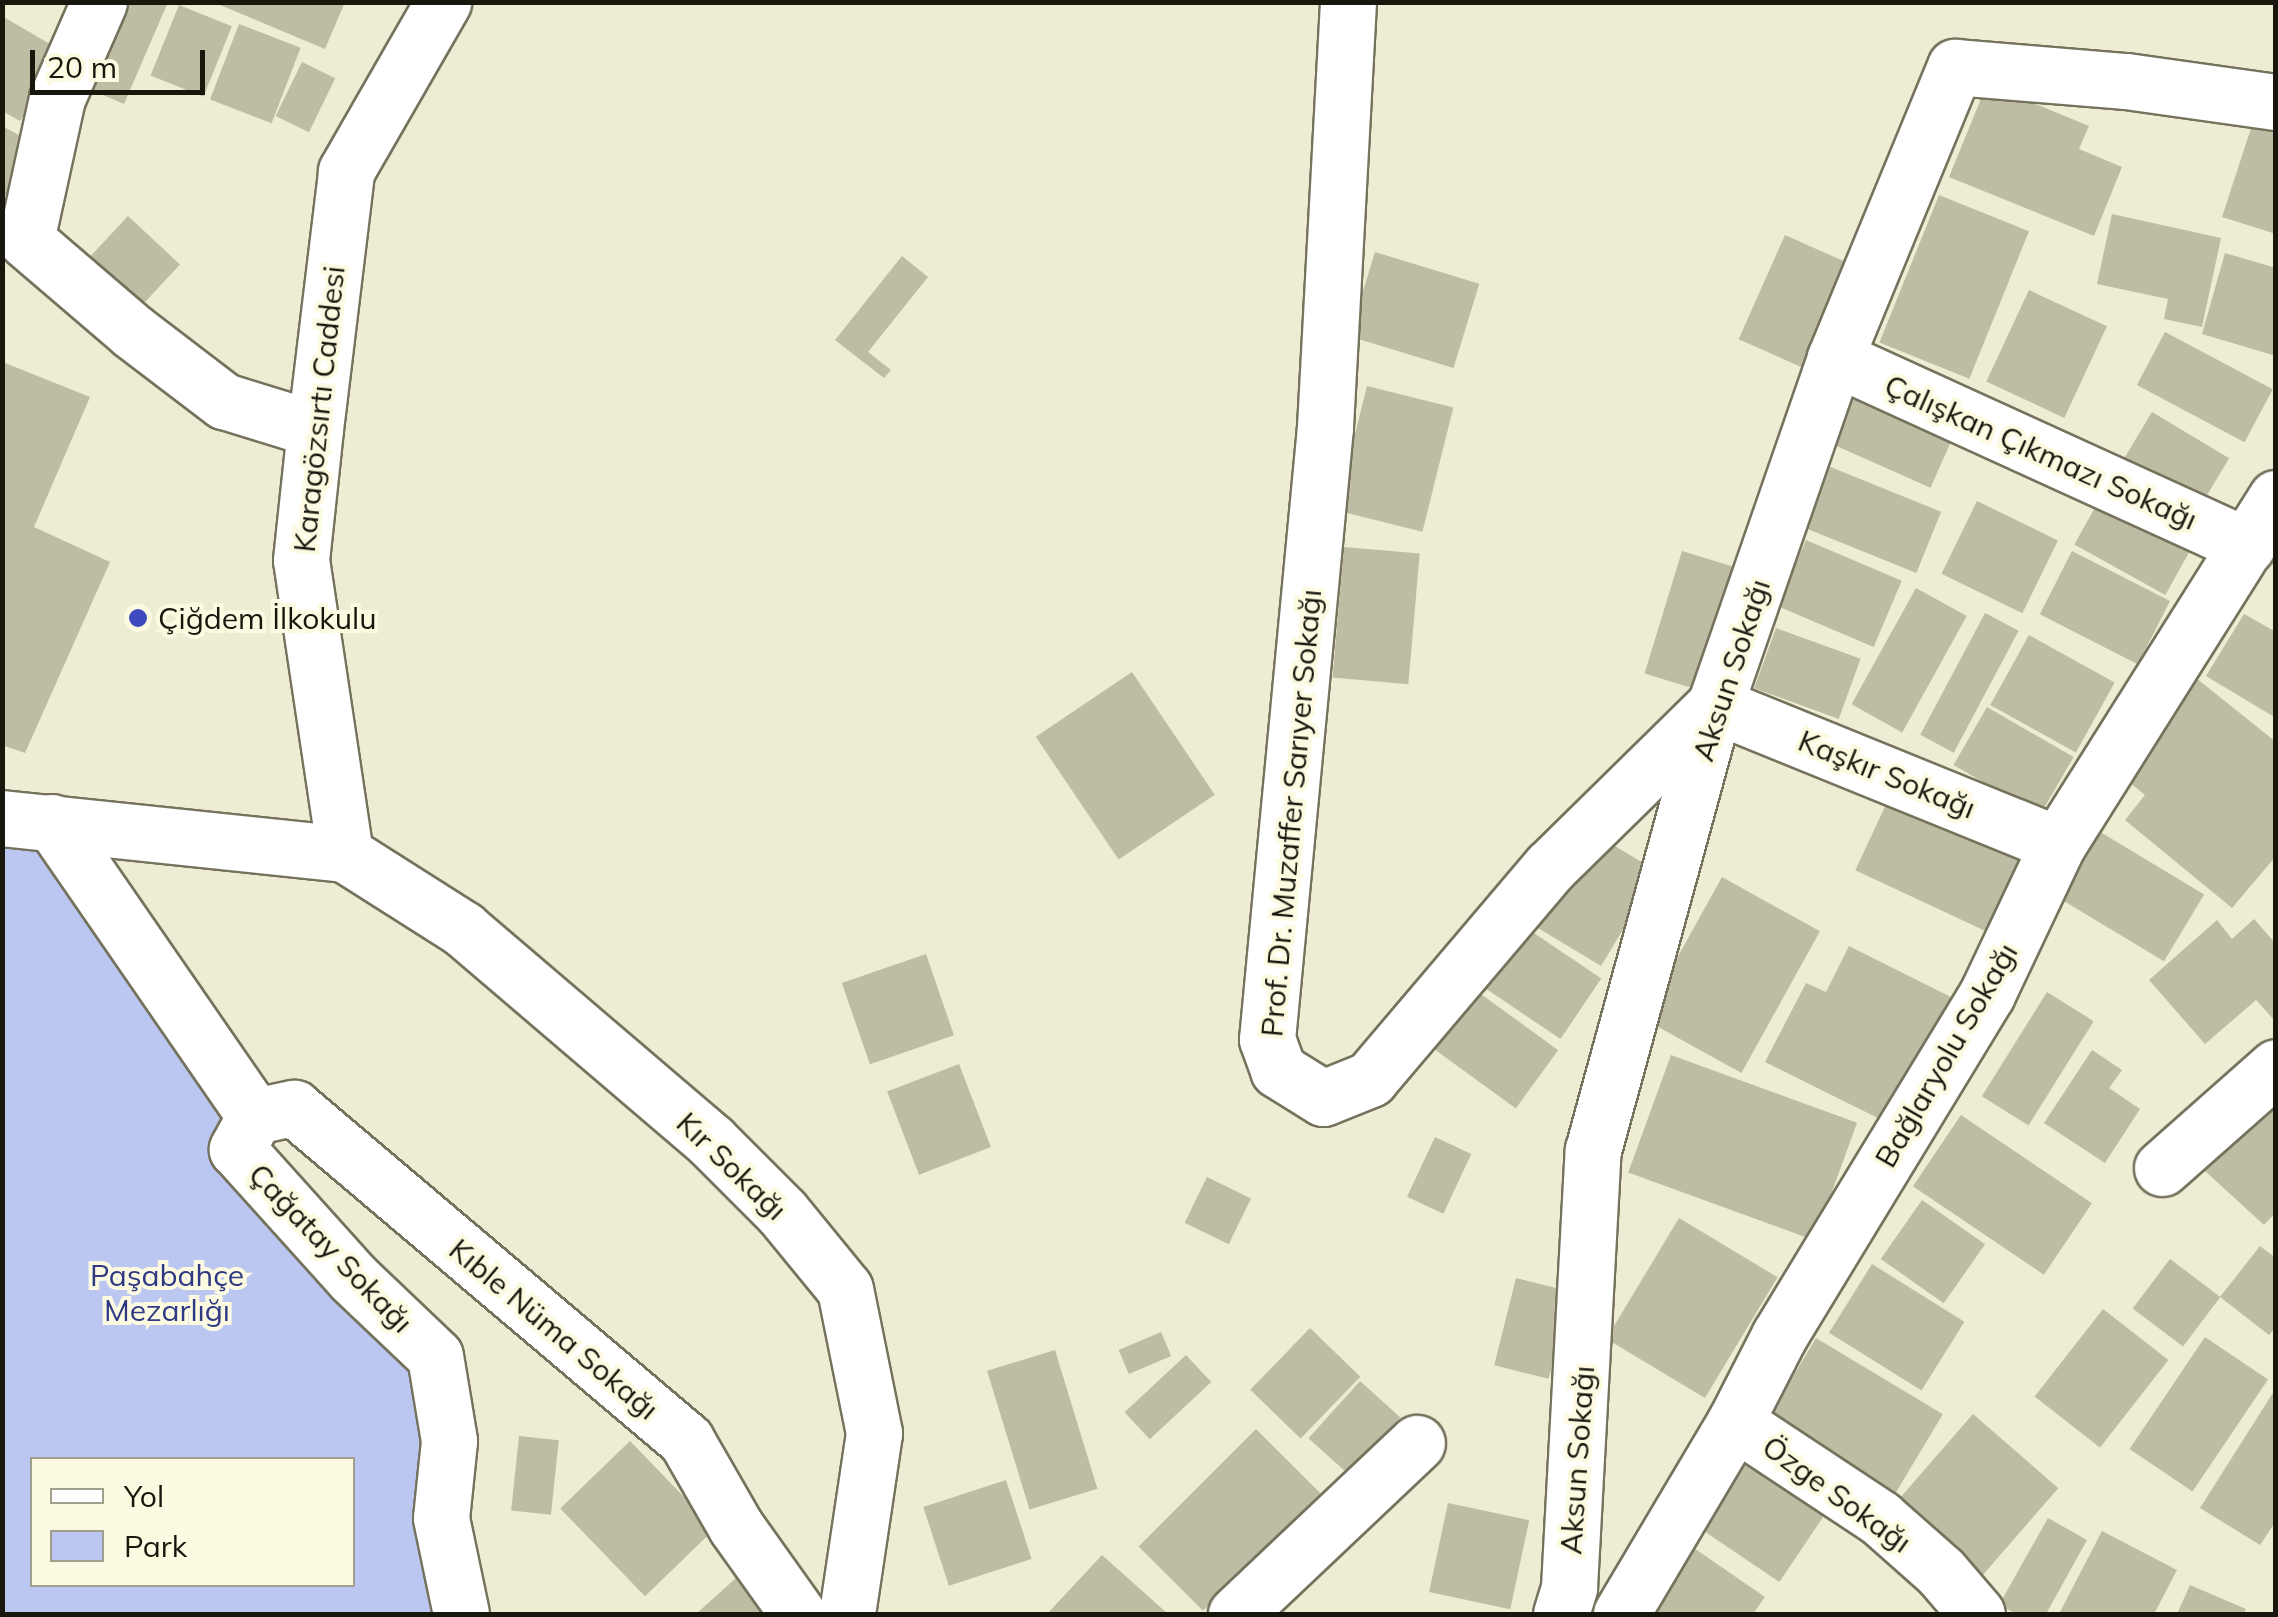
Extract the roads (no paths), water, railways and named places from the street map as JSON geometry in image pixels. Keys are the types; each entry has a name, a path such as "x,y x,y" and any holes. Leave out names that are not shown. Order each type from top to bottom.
{"street":[{"path":"99,2 57,98 26,240 132,331 224,401 315,429"},
{"name":"Karagözsırtı Caddesi","path":"345,854 300,560 315,429 346,171 443,2"},
{"name":"Prof. Dr. Muzaffer Sarıyer Sokağı","path":"1348,2 1324,427 1267,1039 1278,1070 1323,1098 1370,1079 1550,867 1716,705"},
{"name":"Aksun Sokağı","path":"1561,1614 1568,1587 1593,1150 1716,705 1836,358 1955,67 2126,81 2276,102"},
{"name":"Çalışkan Çıkmazı Sokağı","path":"1836,358 2247,546"},
{"name":"Bağlaryolu Sokağı","path":"1621,1614 1735,1422 1779,1336 1987,994 2058,844 2276,498"},
{"name":"Kaşkır Sokağı","path":"1716,705 2058,844"},
{"path":"27,820 345,854"},
{"name":"Çağatay Sokağı","path":"27,820 255,1116 237,1149 353,1278 435,1356 449,1441 440,1518 461,1614"},
{"name":"Kır Sokağı","path":"345,854 463,929 711,1141 782,1212 845,1289 874,1433 847,1614"},
{"path":"2162,1168 2276,1067"},
{"name":"Kıble Nüma Sokağı","path":"255,1116 294,1108 686,1440 736,1528 798,1614"},
{"name":"Özge Sokağı","path":"1735,1422 1880,1518 1941,1572 1977,1614"},
{"path":"1236,1614 1417,1443"}],"place":[{"name":"Çiğdem İlkokulu","path":"138,618"}],"park label":[{"name":"Paşabahçe Mezarlığı","path":"167,1292"}]}
